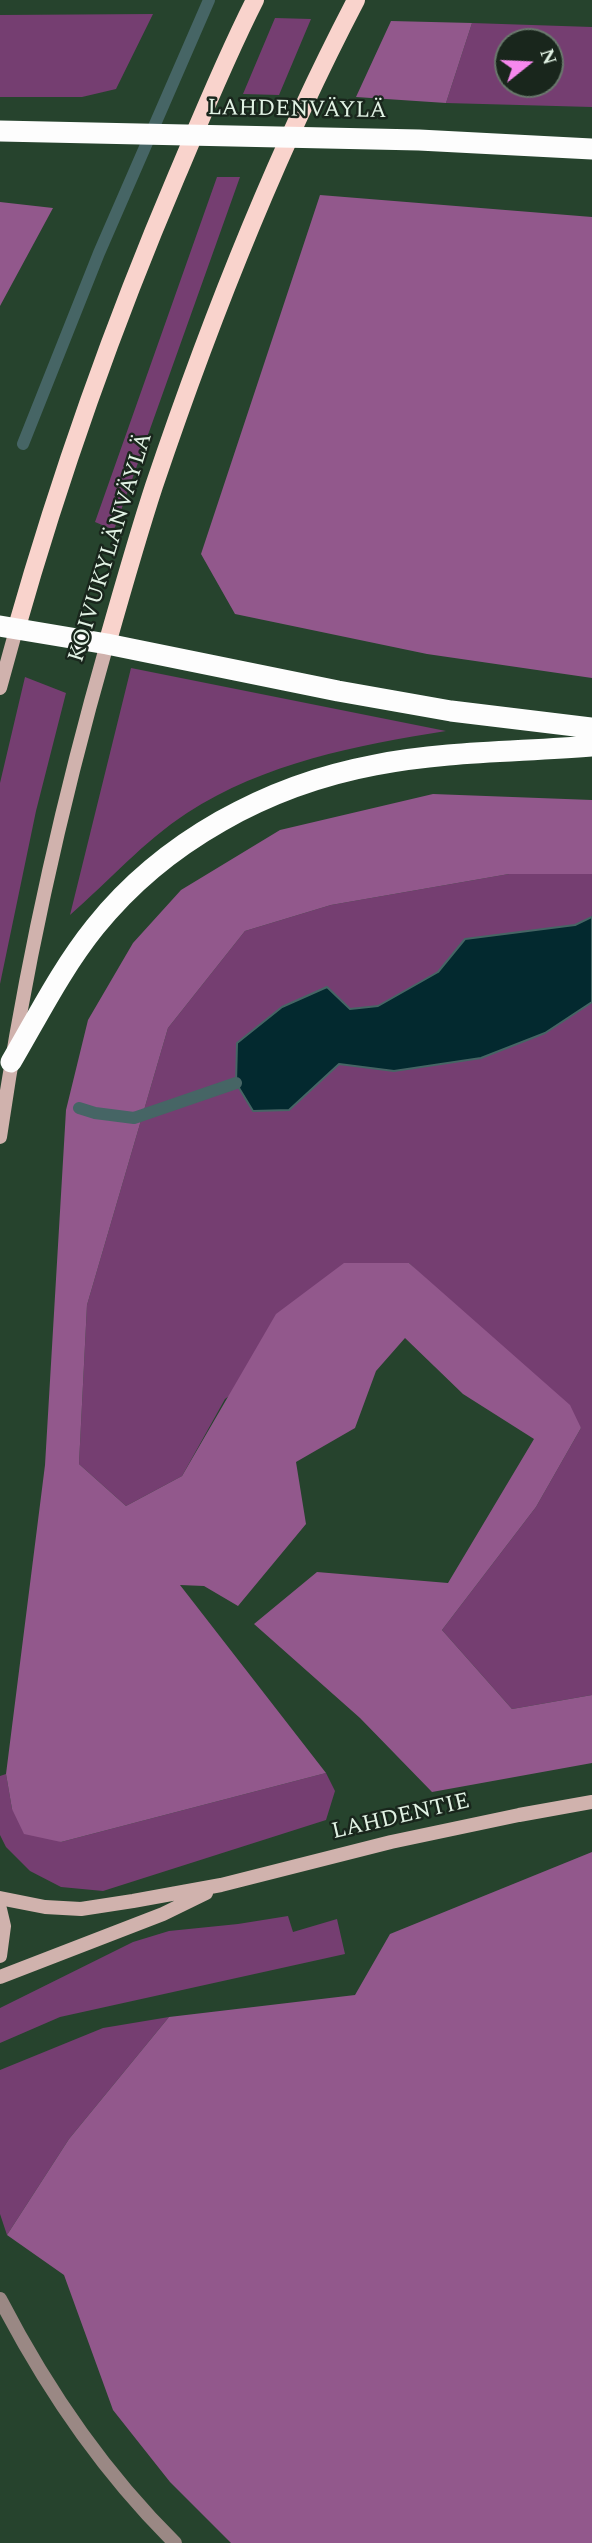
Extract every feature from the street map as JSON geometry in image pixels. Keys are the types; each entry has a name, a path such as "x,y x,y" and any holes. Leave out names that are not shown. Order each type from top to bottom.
{"highway":[{"name":"LAHDENVÄYLÄ","path":"0,131 419,140 592,149"},
{"path":"8,628 107,644 451,711 592,728"},
{"path":"11,1062 72,958 97,925 156,866 246,807 312,781 375,765 450,756 592,746"}],"main road":[{"path":"0,688 8,628 41,543 132,280 226,57 255,0"},
{"name":"KOIVUKYLÄNVÄYLÄ","path":"0,1137 11,1062 54,853 107,644 154,488 201,355 258,212 312,89 356,0"},
{"name":"LAHDENTIE","path":"0,1898 45,1907 80,1909 221,1885 391,1842 592,1802"},
{"name":"LAHDENTIE","path":"0,1977 163,1914 221,1885"},
{"path":"0,1909 4,1926 0,1956"}],"street":[{"path":"0,2299 19,2335 86,2440 143,2512 175,2543"}],"shaded area":[{"path":"153,14 116,89 82,97 0,97 0,15"},
{"path":"275,18 311,19 279,95 243,94"},
{"path":"391,21 472,23 446,103 356,97"},
{"path":"472,23 592,27 592,107 446,103"},
{"path":"217,177 240,177 114,530 95,522"},
{"path":"320,195 592,217 592,678 427,654 235,614 201,554"},
{"path":"0,202 53,208 0,306"},
{"path":"131,668 446,731 312,758 247,781 171,824 70,915"},
{"path":"25,677 66,693 36,811 0,984 0,783"},
{"path":"433,794 592,800 592,874 509,874 331,905 245,931 168,1028 87,1305 79,1464 126,1506 182,1476 276,1314 344,1263 409,1263 570,1405 581,1428 536,1507 442,1630 512,1709 592,1695 592,1763 432,1792 360,1718 254,1624 317,1572 448,1583 534,1439 463,1394 405,1338 376,1371 355,1428 296,1462 306,1524 238,1606 204,1586 180,1585 326,1773 61,1842 24,1834 12,1809 6,1774 45,1465 66,1110 88,1020 133,943 181,890 280,830"},
{"path":"509,874 592,874 592,1695 512,1709 442,1630 536,1507 581,1428 409,1263 225,1399 182,1476 126,1506 79,1464 87,1305 168,1028 245,931 331,905"},
{"path":"326,1773 335,1791 326,1820 103,1891 61,1887 30,1871 6,1847 0,1835 0,1776 6,1774 12,1809 61,1842"},
{"path":"592,1852 592,2543 231,2543 170,2482 113,2410 64,2275 7,2235 69,2139 169,2017 355,1995 390,1934"},
{"path":"288,1916 293,1932 337,1919 345,1954 60,2017 0,2043 0,2008 133,1942 169,1931"},
{"path":"169,2017 69,2139 7,2235 0,2214 0,2070 103,2028"}],"water":[{"path":"592,917 592,1002 545,1033 481,1058 394,1071 339,1064 289,1110 253,1111 236,1083 237,1043 282,1007 327,987 350,1009 378,1006 438,972 465,939 575,925"}],"waterway":[{"path":"23,444 99,253 209,0"},
{"path":"79,1108 134,1118 236,1083"}]}
